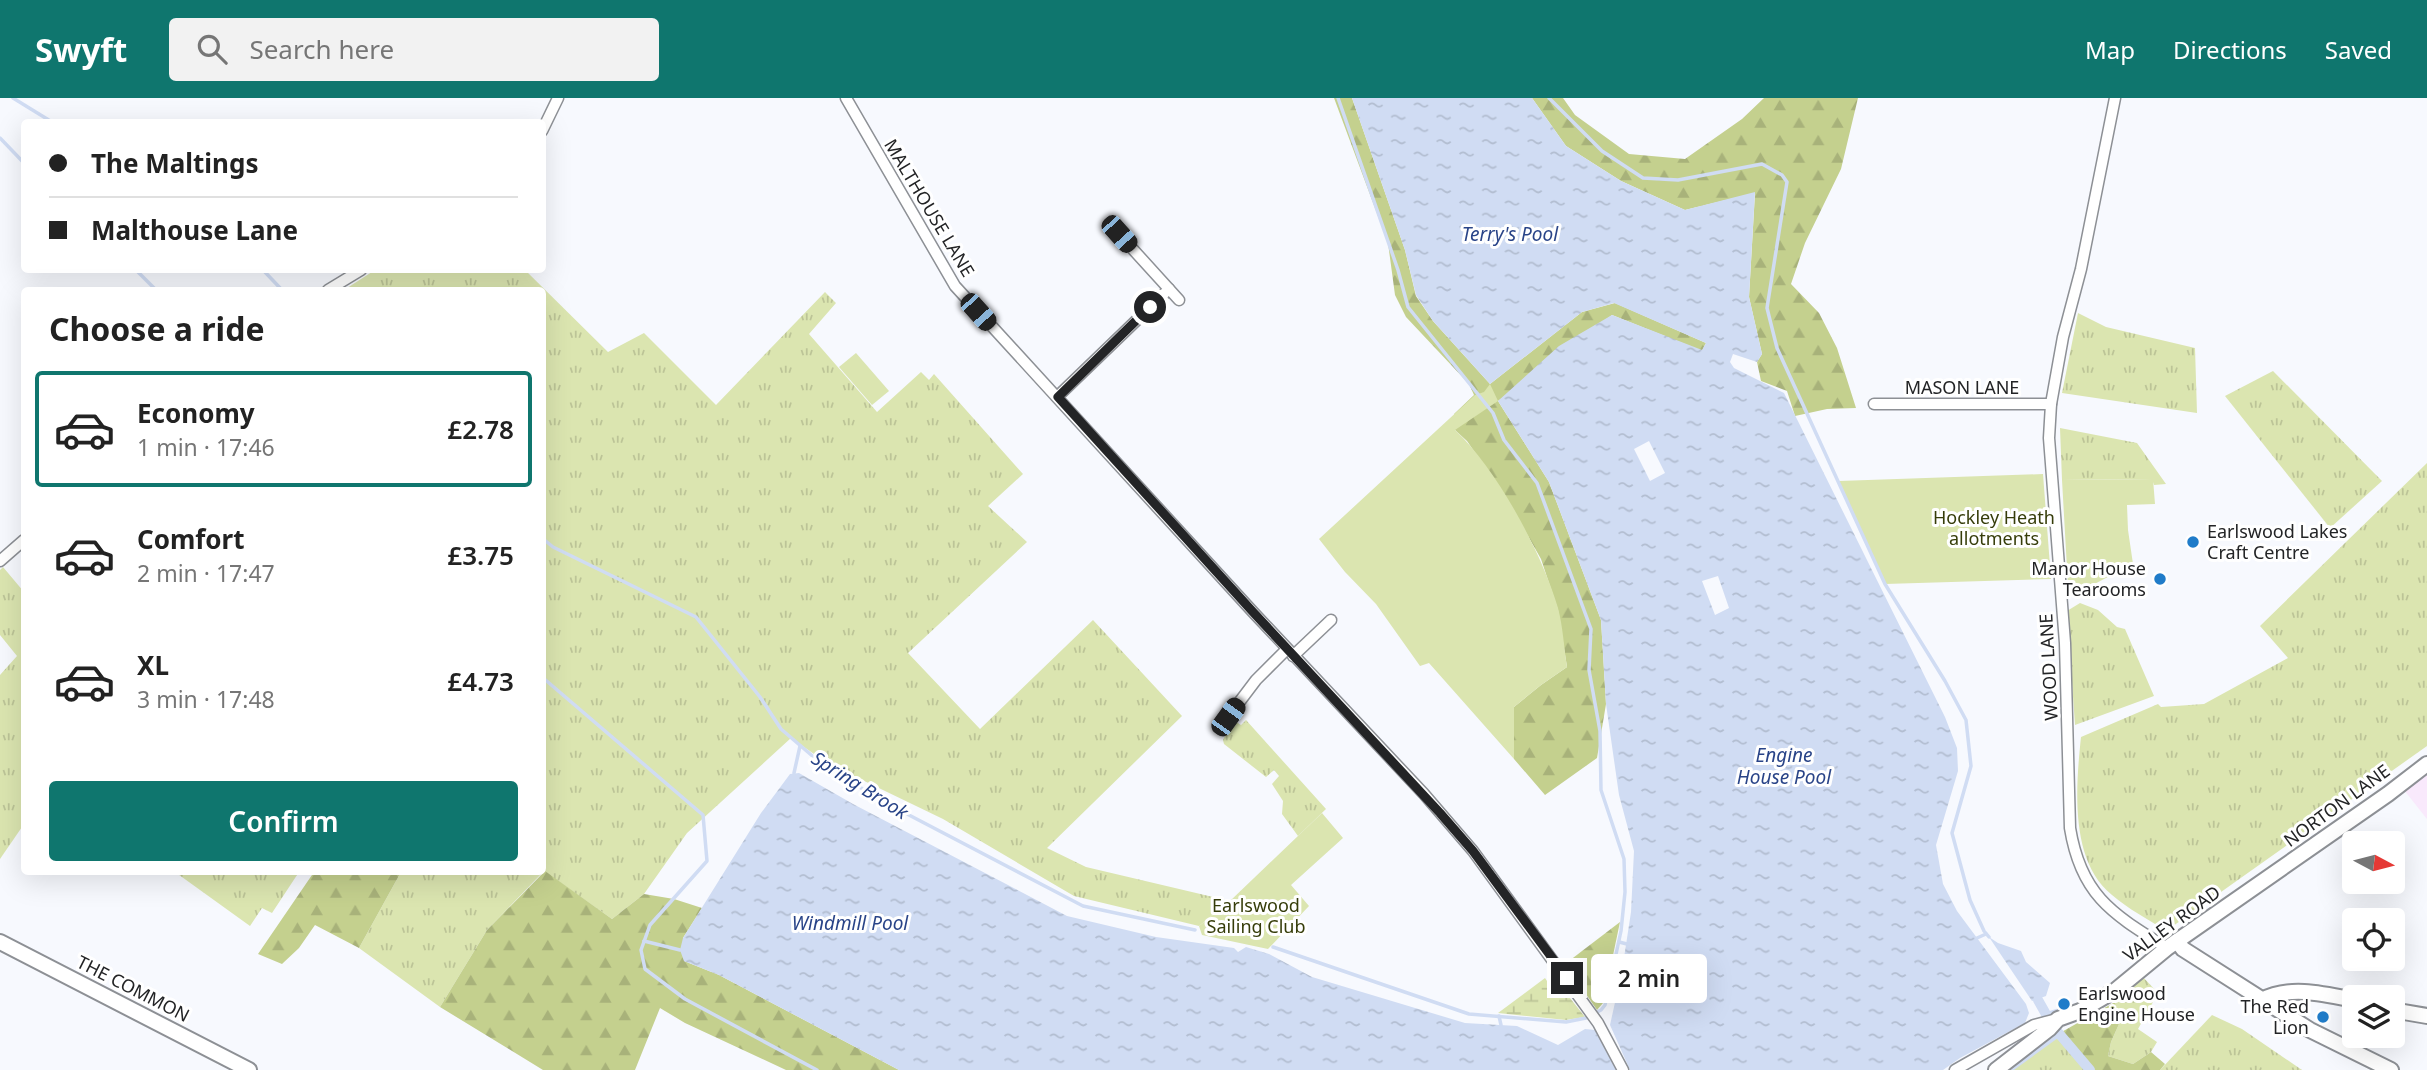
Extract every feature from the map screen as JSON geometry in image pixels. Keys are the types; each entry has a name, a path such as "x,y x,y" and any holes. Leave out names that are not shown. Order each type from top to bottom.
{"street":[{"path":"546,123 558,98"},
{"name":"MALTHOUSE LANE","path":"846,98 955,286 1473,851 1590,1010 1623,1070"},
{"name":"WOOD LANE","path":"2115,98 2051,404 2049,438 2065,643 2068,790 2073,846 2082,872 2096,897 2125,920 2172,945"},
{"path":"1119,234 1180,300"},
{"path":"333,287 356,273"},
{"path":"1058,397 1169,289"},
{"name":"MASON LANE","path":"1874,404 2051,404"},
{"path":"0,561 21,543"},
{"path":"1228,717 1255,680 1331,620"},
{"name":"NORTON LANE","path":"2268,879 2427,764"},
{"name":"VALLEY ROAD","path":"1996,1070 2058,1019 2080,1011 2116,990 2172,945 2268,879"},
{"name":"THE COMMON","path":"0,942 248,1070"},
{"path":"2172,945 2183,949 2310,1030 2390,1070"},
{"path":"2262,1000 2275,993 2287,992 2342,997"},
{"path":"2405,1012 2427,1016"},
{"path":"1955,1070 2034,1025 2058,1019"}],"shaded area":[{"path":"2427,773 2427,819 2404,790"}],"green space":[{"path":"1334,98 1352,98 1405,250 1416,296 1433,321 1490,384 1582,312 1615,303 1706,343 1702,351 1612,315 1498,401 1549,482 1601,620 1606,704 1597,758 1545,795 1514,759 1514,707 1567,667 1558,610 1541,559 1507,499 1467,441 1455,430 1454,414 1474,395 1469,384 1406,317 1395,295 1388,243"},
{"path":"1532,98 1563,98 1575,115 1629,154 1685,159 1742,119 1764,98 1858,98 1841,169 1805,243 1791,284 1819,313 1837,348 1856,408 1827,409 1795,416 1787,391 1761,381 1757,362 1762,354 1749,297 1755,193 1685,210 1621,181 1566,146"},
{"path":"370,273 528,273 542,287 349,287"},
{"path":"546,291 608,352 644,333 716,405 825,292 836,303 809,334 877,412 921,372 929,380 934,374 1023,474 988,506 1027,542 908,653 980,729 1093,620 1182,716 1047,848 1086,867 1230,901 1199,926 1074,896 943,819 827,763 791,738 687,833 644,894 612,919 546,872"},
{"path":"2078,313 2106,327 2195,348 2197,413 2062,393"},
{"path":"856,353 889,391 872,405 839,367"},
{"path":"2273,371 2382,481 2330,528 2225,396"},
{"path":"1490,384 1498,401 1455,430 1502,489 1541,562 1558,608 1567,667 1514,707 1514,759 1429,663 1420,666 1376,604 1345,572 1319,539"},
{"path":"2060,428 2137,443 2166,484 2154,485 2152,479 2062,480"},
{"path":"2427,463 2427,746 2166,931 2112,895 2098,880 2088,863 2078,821 2081,737 2158,704 2161,707 2204,704 2288,658 2260,626"},
{"name":"Hockley Heath allotments","path":"2043,474 2051,579 1885,584 1839,481"},
{"path":"2153,479 2155,504 2127,505 2133,564 2079,592 2068,586 2062,480"},
{"path":"3,567 21,588 21,828 0,859 0,675 17,656 0,635 0,570"},
{"path":"2080,603 2098,610 2117,627 2125,629 2154,696 2075,725 2067,611"},
{"path":"1233,720 1241,725 1246,720 1326,809 1298,836 1282,814 1283,801 1272,784 1279,776 1274,770 1266,777 1224,744 1223,740"},
{"name":"Earlswood Sailing Club","path":"1322,813 1343,838 1291,885 1309,906 1268,949 1202,935 1199,926 1230,901"},
{"path":"546,872 612,919 644,894 674,899 702,908 683,938 684,961 719,975 899,1070 786,1070 685,1023 660,1008 635,1070 543,1070 440,1007 487,930 541,875 546,875"},
{"path":"179,875 297,875 272,913 262,908 250,926"},
{"path":"312,875 399,875 359,948 315,925 299,948 282,964 258,954"},
{"path":"399,875 540,875 487,930 440,1007 359,948"},
{"path":"1620,922 1603,1003 1597,1010 1565,964"},
{"path":"2142,976 2158,993 2138,1029 2157,1042 2151,1052 2133,1064 2108,1056 2119,1024 2115,1002"},
{"path":"1545,978 1549,984 1555,979 1585,1017 1566,1020 1498,1013"},
{"path":"2115,1002 2119,1024 2108,1056 2133,1064 2151,1052 2165,1064 2160,1070 2090,1070 2058,1034"},
{"path":"2212,1015 2242,1029 2302,1070 2160,1070"},
{"path":"2058,1034 2090,1070 2010,1070"}],"water":[{"name":"Engine House Pool","path":"1352,98 1532,98 1566,146 1621,181 1685,210 1755,192 1749,297 1762,354 1757,362 1733,354 1730,362 1734,368 1784,393 1945,717 1957,748 1958,771 1936,845 1943,884 1957,911 2026,1004 2029,1013 2025,1023 1943,1070 1630,1070 1610,1025 1631,912 1634,851 1619,795 1606,704 1601,620 1549,482 1498,401 1559,346 1612,315 1702,350 1706,343 1614,303 1582,312 1490,384 1433,321 1416,295 1405,250","holes":["1649,441 1665,473 1650,481 1634,449","1718,576 1729,608 1715,615 1702,581"]},
{"name":"Windmill Pool","path":"799,773 1067,916 1156,937 1234,948 1238,952 1246,947 1269,954 1312,977 1465,1023 1517,1026 1558,1045 1585,1029 1595,1030 1616,1070 899,1070 719,975 684,961 680,950 683,938 761,813 790,774"},
{"path":"1989,937 2021,951 2026,962 2050,983 2046,996 2032,1001"}],"waterway":[{"name":"Spring Brook","path":"13,98 47,119"},
{"path":"1273,947 1469,1014 1566,1022 1586,1018 1605,1005 1621,931 1625,892 1624,859 1601,790 1600,731 1589,670 1591,629 1537,483 1504,440 1493,413 1408,307 1398,270 1338,98"},
{"path":"1549,98 1602,151 1643,178 1678,180 1762,164 1782,175 1787,182 1767,308 1777,348 1885,584 1966,720 1971,766 1952,833 1970,900 1989,937"},
{"path":"0,138 21,160"},
{"path":"139,273 153,287"},
{"name":"Spring Brook","path":"266,273 279,287"},
{"name":"Spring Brook","path":"546,541 696,617 760,697 781,729 823,765 886,803 1083,906 1195,930"},
{"path":"546,680 703,815 707,861 650,925 641,950 645,969 685,999 817,1070"},
{"path":"794,773 800,746"},
{"path":"1977,938 1986,934"},
{"path":"644,941 680,950"},
{"path":"1619,942 1627,944"},
{"path":"2038,1000 2047,1016"},
{"path":"2046,1014 2059,1010"},
{"path":"1499,1016 1501,1025"},
{"path":"2056,1030 2090,1070"},
{"path":"2011,1070 2059,1035"}],"place":[{"name":"Earlswood Lakes Craft Centre","path":"2193,542"},
{"name":"Manor House Tearooms","path":"2160,579"},
{"name":"Earlswood Engine House","path":"2064,1004"},
{"name":"The Red Lion","path":"2323,1017"}],"route":[{"path":"1150,307 1058,397 1440,813 1473,851 1567,978"}],"water label":[{"name":"Terry's Pool","path":"1510,234"}]}
